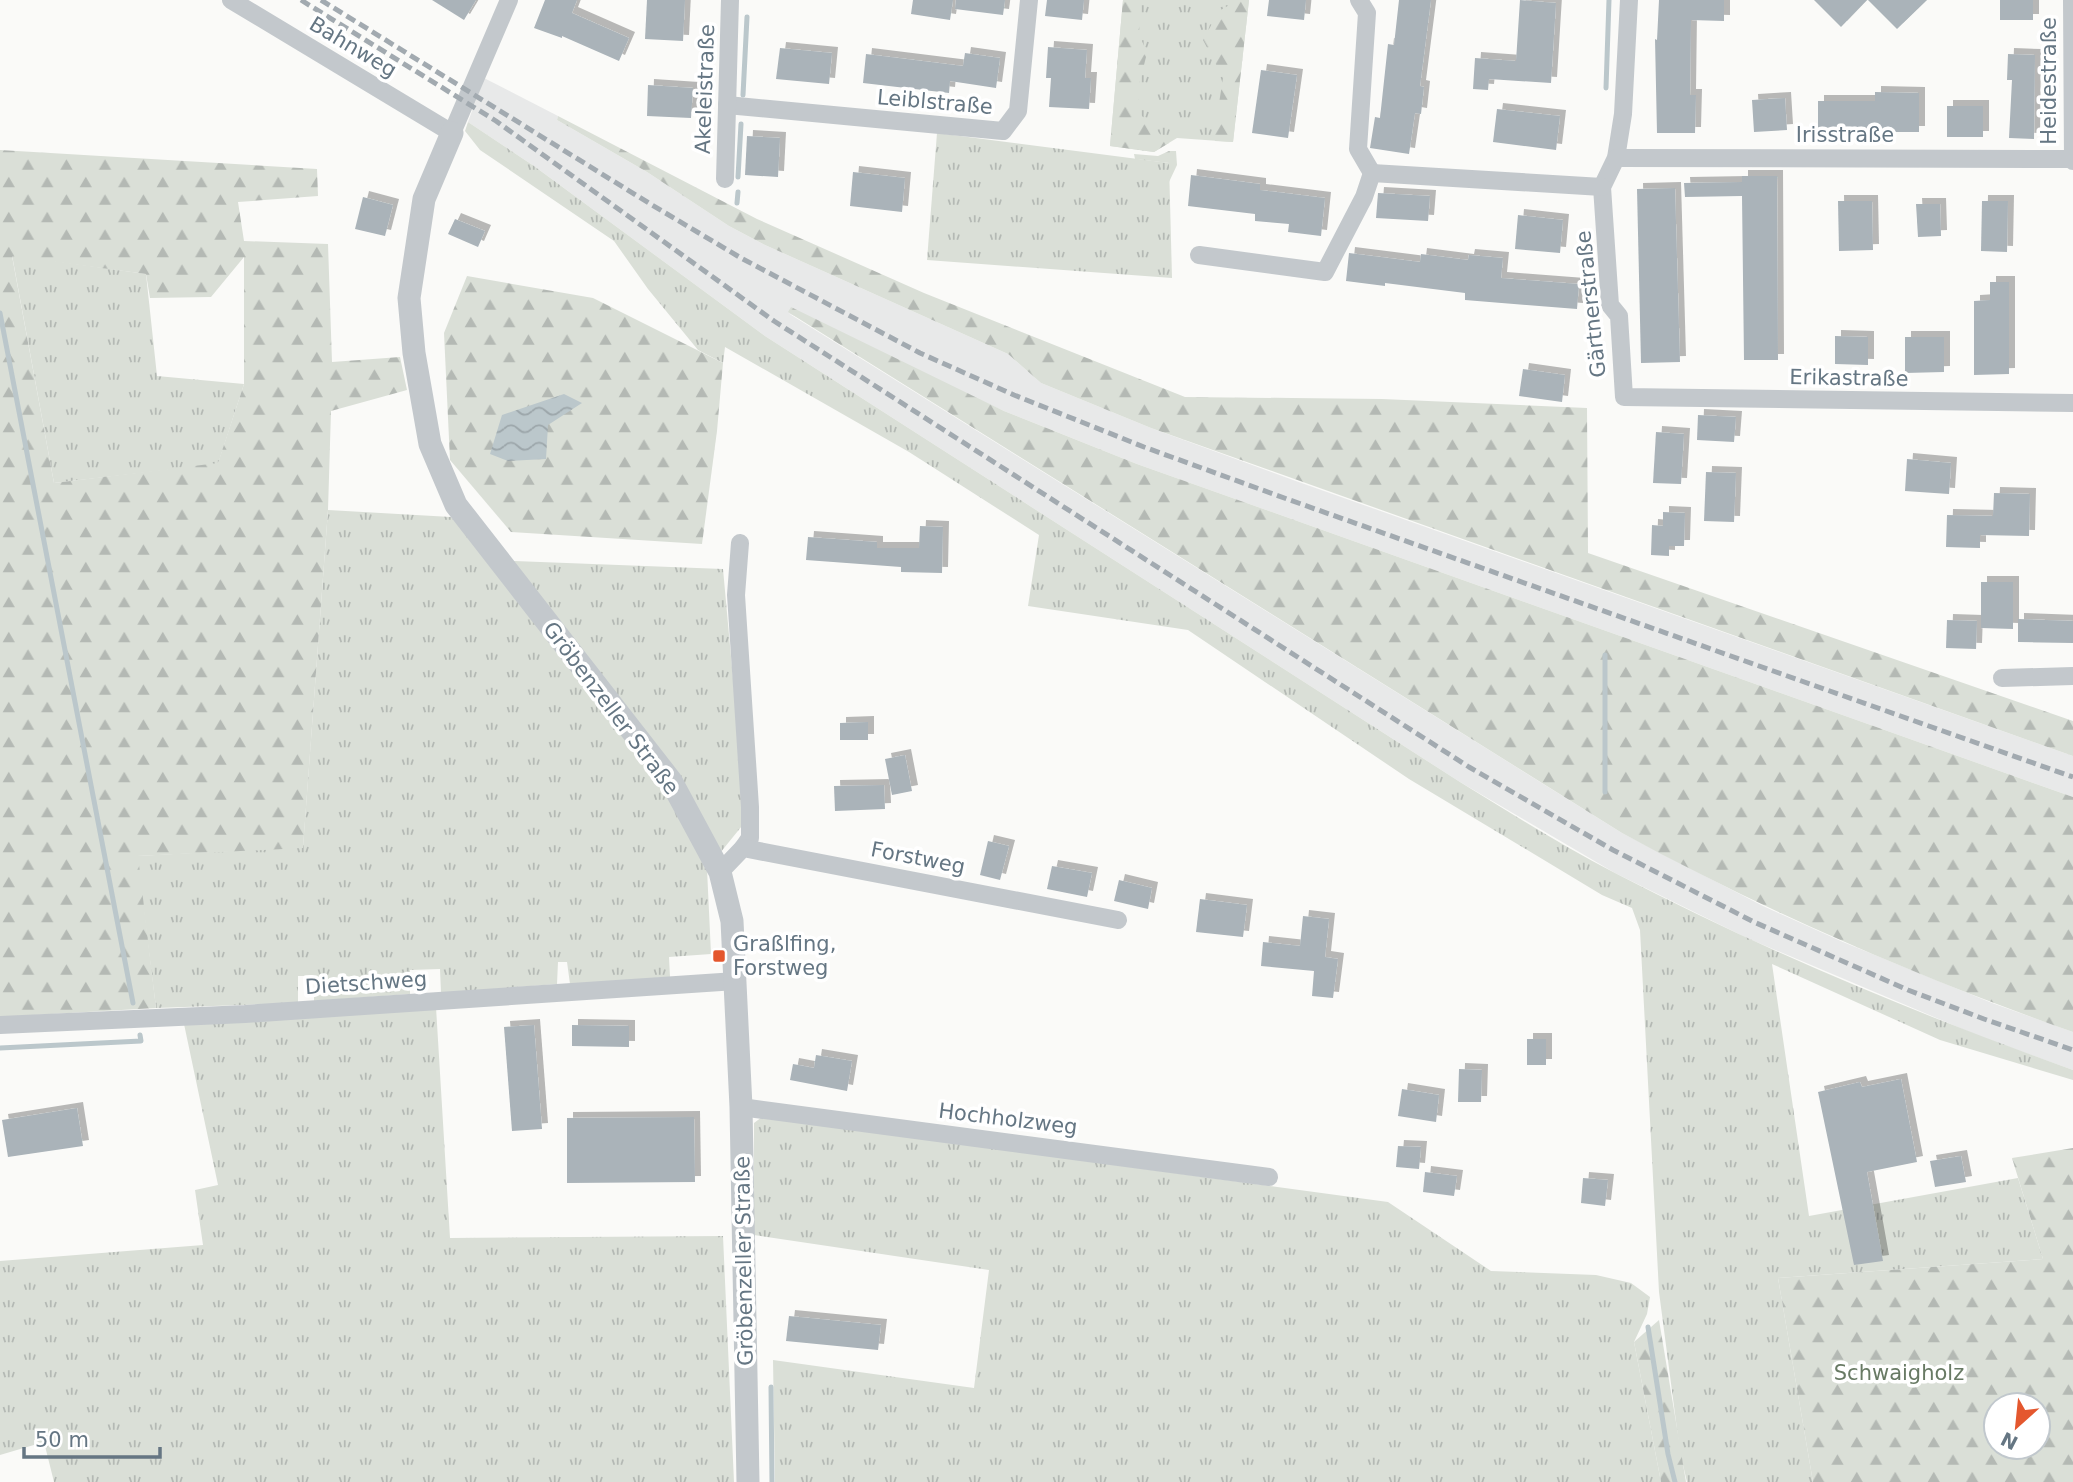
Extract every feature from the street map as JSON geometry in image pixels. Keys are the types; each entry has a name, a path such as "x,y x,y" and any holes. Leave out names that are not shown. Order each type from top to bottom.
{"street":[{"name":"Bahnweg","path":"231,0 452,133"},
{"path":"452,133 509,0"},
{"name":"Akeleistraße","path":"725,180 730,0"},
{"name":"Leiblstraße","path":"727,105 1003,131 1018,111 1028,0"},
{"path":"1199,255 1325,272 1364,197 1372,173 1358,149 1367,13 1359,0"},
{"name":"Gärtnerstraße","path":"1624,397 1619,316 1610,304 1602,187 1616,158 1623,114 1629,0"},
{"name":"Heidestraße","path":"2072,0 2073,160"},
{"name":"Gröbenzeller Straße","path":"452,133 424,199 409,298 414,354 429,443 456,505 671,781 720,872 732,921 741,1107 748,1482"},
{"name":"Irisstraße","path":"1616,158 2073,160"},
{"path":"1372,173 1602,187"},
{"name":"Erikastraße","path":"1624,397 2073,403"},
{"path":"720,872 750,838 736,596 740,543"},
{"path":"2002,678 2073,676"},
{"name":"Forstweg","path":"743,848 1118,920"},
{"name":"Dietschweg","path":"0,1025 245,1014 736,981"},
{"name":"Hochholzweg","path":"741,1107 1269,1177"}],"shaded area":[{"path":"484,78 558,116 557,120 647,172 729,226 765,245 1008,354 1041,383 1151,428 1293,480 2073,756 2073,797 1137,464 1004,411 788,313 1622,833 1763,906 1843,942 1992,1003 2073,1032 2073,1070 1979,1036 1747,938 1615,873 1460,782 765,336 534,166 468,122"}],"green space":[{"path":"1123,0 1249,0 1233,142 1177,138 1154,152 1110,146"},
{"path":"1123,0 1141,0 1139,34 1147,53 1137,93 1141,115 1169,143 1154,152 1110,146"},
{"path":"1238,0 1249,0 1233,142 1215,141 1223,78 1203,40 1219,11"},
{"path":"558,116 757,219 924,293 1185,397 1382,399 1587,408 1588,553 2073,721 2073,756 1151,428 1041,383 1008,354 765,245 729,226 647,172 557,120"},
{"path":"468,122 534,166 765,336 1556,841 1671,901 1784,954 1956,1026 2073,1070 2073,1080 1940,1040 1772,964 1809,1216 2018,1178 2043,1259 1778,1278 1813,1482 1687,1482 1680,1452 1659,1292 1640,930 1632,908 1602,895 1409,779 1188,630 1028,606 1039,535 909,452 725,347 723,363 698,350 648,289 614,241 480,150 465,131"},
{"path":"937,133 1169,163 1172,278 927,260"},
{"path":"0,150 317,169 318,196 238,202 244,241 328,244 332,362 400,357 407,390 331,411 328,510 303,848 138,856 156,1008 0,1017","holes":["12,256 146,274 150,298 211,297 244,257 244,384 218,463 54,483"]},
{"path":"1176,151 1177,165 1169,182 1169,163 1135,159 1134,154 1158,156"},
{"path":"12,255 146,274 157,376 244,384 218,464 54,483"},
{"path":"467,276 593,298 723,363 702,544 511,532 450,460 444,333"},
{"path":"791,307 1004,411 1137,464 2073,797 2073,1032 1844,942 1732,890 1622,833 788,312"},
{"path":"328,510 451,517 488,560 723,569 746,821 707,869 711,954 669,957 670,977 570,984 567,962 558,962 557,984 441,993 440,969 410,970 410,994 314,1001 314,976 298,976 298,1003 156,1008 137,856 303,847"},
{"path":"436,1007 450,1238 723,1236 734,1482 54,1482 44,1442 0,1455 0,1261 203,1245 195,1190 218,1185 184,1024"},
{"path":"762,1117 1388,1202 1491,1271 1596,1275 1631,1283 1650,1297 1647,1314 1634,1342 1661,1482 775,1482 773,1360 974,1388 989,1270 754,1235 754,1123"},
{"name":"Schwaigholz","path":"2073,1148 2073,1482 1813,1482 1778,1278 2043,1259 2012,1158"},
{"path":"1659,1320 1686,1482 1661,1482 1634,1342"}],"water":[{"path":"564,394 582,403 548,425 546,459 508,461 490,454 502,415"}],"building":[{"path":"432,0 476,0 464,20"},
{"path":"545,0 577,0 572,13 629,38 619,61 562,36 534,28"},
{"path":"647,0 685,0 683,41 645,39"},
{"path":"913,0 953,0 950,20 911,14"},
{"path":"956,0 1005,0 1003,15 955,9"},
{"path":"1047,0 1084,0 1082,20 1045,16"},
{"path":"1269,0 1306,0 1304,20 1267,16"},
{"path":"1399,0 1431,0 1420,86 1424,87 1421,114 1415,113 1409,154 1370,148 1375,117 1380,118 1388,44 1394,45"},
{"path":"1520,0 1556,3 1551,83 1489,79 1488,90 1473,89 1475,58 1516,61"},
{"path":"1659,0 1724,0 1724,21 1691,20 1690,95 1696,95 1695,133 1657,133 1655,39 1657,40"},
{"path":"1814,0 1867,0 1841,27"},
{"path":"1868,0 1927,0 1897,29"},
{"path":"2000,0 2033,0 2033,20 2000,20"},
{"path":"1048,47 1087,50 1085,78 1091,78 1089,109 1049,107 1051,78 1046,78"},
{"path":"780,48 832,53 829,84 776,79"},
{"path":"965,53 1000,58 996,88 950,81 949,93 863,83 866,54 963,66"},
{"path":"2008,54 2035,55 2034,139 2009,138 2012,80 2007,80"},
{"path":"1261,70 1297,75 1288,138 1252,133"},
{"path":"648,85 693,88 691,118 647,116"},
{"path":"1875,92 1919,93 1919,132 1818,132 1818,101 1875,101"},
{"path":"1785,98 1787,130 1754,132 1752,100"},
{"path":"1947,106 1983,106 1983,137 1947,137"},
{"path":"1497,109 1560,116 1556,150 1493,142"},
{"path":"747,136 780,138 778,177 745,175"},
{"path":"853,172 905,178 902,212 850,206"},
{"path":"1191,175 1260,184 1260,190 1325,198 1321,236 1288,232 1289,224 1255,221 1255,214 1188,206"},
{"path":"1742,176 1777,176 1778,360 1744,360 1742,196 1685,197 1684,183 1742,182"},
{"path":"1675,188 1680,362 1641,363 1637,189"},
{"path":"1378,193 1430,196 1428,221 1376,218"},
{"path":"363,197 393,205 385,236 355,229"},
{"path":"1838,201 1872,201 1873,250 1839,251"},
{"path":"1982,201 2008,201 2007,252 1981,251"},
{"path":"1916,204 1940,204 1941,236 1918,237"},
{"path":"1518,215 1563,220 1560,253 1515,249"},
{"path":"455,219 485,231 478,247 448,234"},
{"path":"1349,253 1420,262 1421,254 1468,260 1469,255 1503,258 1501,278 1579,284 1577,309 1465,300 1465,293 1346,281"},
{"path":"1990,282 2009,282 2009,374 1974,375 1974,301 1990,300"},
{"path":"1835,336 1868,337 1868,365 1835,364"},
{"path":"1905,337 1944,337 1944,372 1905,373"},
{"path":"1523,369 1565,375 1562,402 1519,396"},
{"path":"1698,415 1736,417 1734,442 1697,440"},
{"path":"1656,432 1684,434 1681,484 1653,483"},
{"path":"1907,459 1951,463 1949,494 1905,491"},
{"path":"1706,472 1736,473 1734,522 1704,521"},
{"path":"1994,493 2030,494 2029,536 1980,535 1980,548 1946,547 1947,515 1993,516"},
{"path":"1663,512 1685,513 1684,546 1669,546 1669,556 1651,555 1652,525 1663,526"},
{"path":"920,526 943,527 942,573 901,572 901,567 806,560 808,537 877,542 877,548 919,548"},
{"path":"1981,582 2013,582 2013,629 1981,628"},
{"path":"2018,619 2073,621 2073,643 2018,642"},
{"path":"1947,620 1977,621 1976,649 1946,648"},
{"path":"868,722 868,740 840,740 840,723"},
{"path":"905,755 912,791 892,795 885,759"},
{"path":"884,785 885,809 835,811 834,786"},
{"path":"988,841 1009,846 1000,880 980,875"},
{"path":"1052,866 1092,873 1087,897 1047,889"},
{"path":"1119,880 1152,888 1148,909 1114,901"},
{"path":"1200,899 1247,905 1243,937 1196,932"},
{"path":"1303,916 1329,919 1325,957 1338,959 1333,998 1312,996 1314,971 1261,966 1263,942 1300,946"},
{"path":"534,1025 542,1129 512,1131 504,1027"},
{"path":"572,1025 629,1026 629,1047 572,1046"},
{"path":"1527,1039 1546,1039 1546,1065 1527,1065"},
{"path":"816,1055 852,1061 847,1091 790,1080 793,1064 814,1068"},
{"path":"1459,1069 1482,1070 1481,1102 1458,1102"},
{"path":"1901,1079 1917,1162 1867,1172 1883,1261 1854,1265 1818,1092 1860,1082 1862,1087"},
{"path":"1402,1089 1439,1095 1436,1122 1398,1116"},
{"path":"77,1108 83,1146 8,1157 2,1120"},
{"path":"694,1117 695,1182 567,1183 567,1118"},
{"path":"1398,1146 1421,1147 1419,1169 1396,1167"},
{"path":"1961,1156 1966,1182 1935,1187 1930,1161"},
{"path":"1425,1172 1457,1176 1454,1196 1423,1192"},
{"path":"1583,1178 1608,1180 1605,1206 1581,1203"},
{"path":"789,1316 881,1325 878,1350 786,1341"}],"waterway":[{"path":"1606,88 1609,0"},
{"path":"743,95 747,17"},
{"path":"738,177 741,124"},
{"path":"737,203 738,192"},
{"path":"0,313 133,1003"},
{"path":"1605,655 1605,792"},
{"path":"0,1048 141,1041 140,1035"},
{"path":"1648,1327 1675,1482"},
{"path":"771,1387 772,1482"}],"railway":[{"path":"301,0 496,121 774,321 1469,767 1613,850 1754,922 1908,990 2073,1050"},
{"path":"321,0 741,258 920,353 1014,395 1144,447 1287,499 2073,777"}],"place":[{"name":"Graßlfing, Forstweg","path":"719,956"}]}
